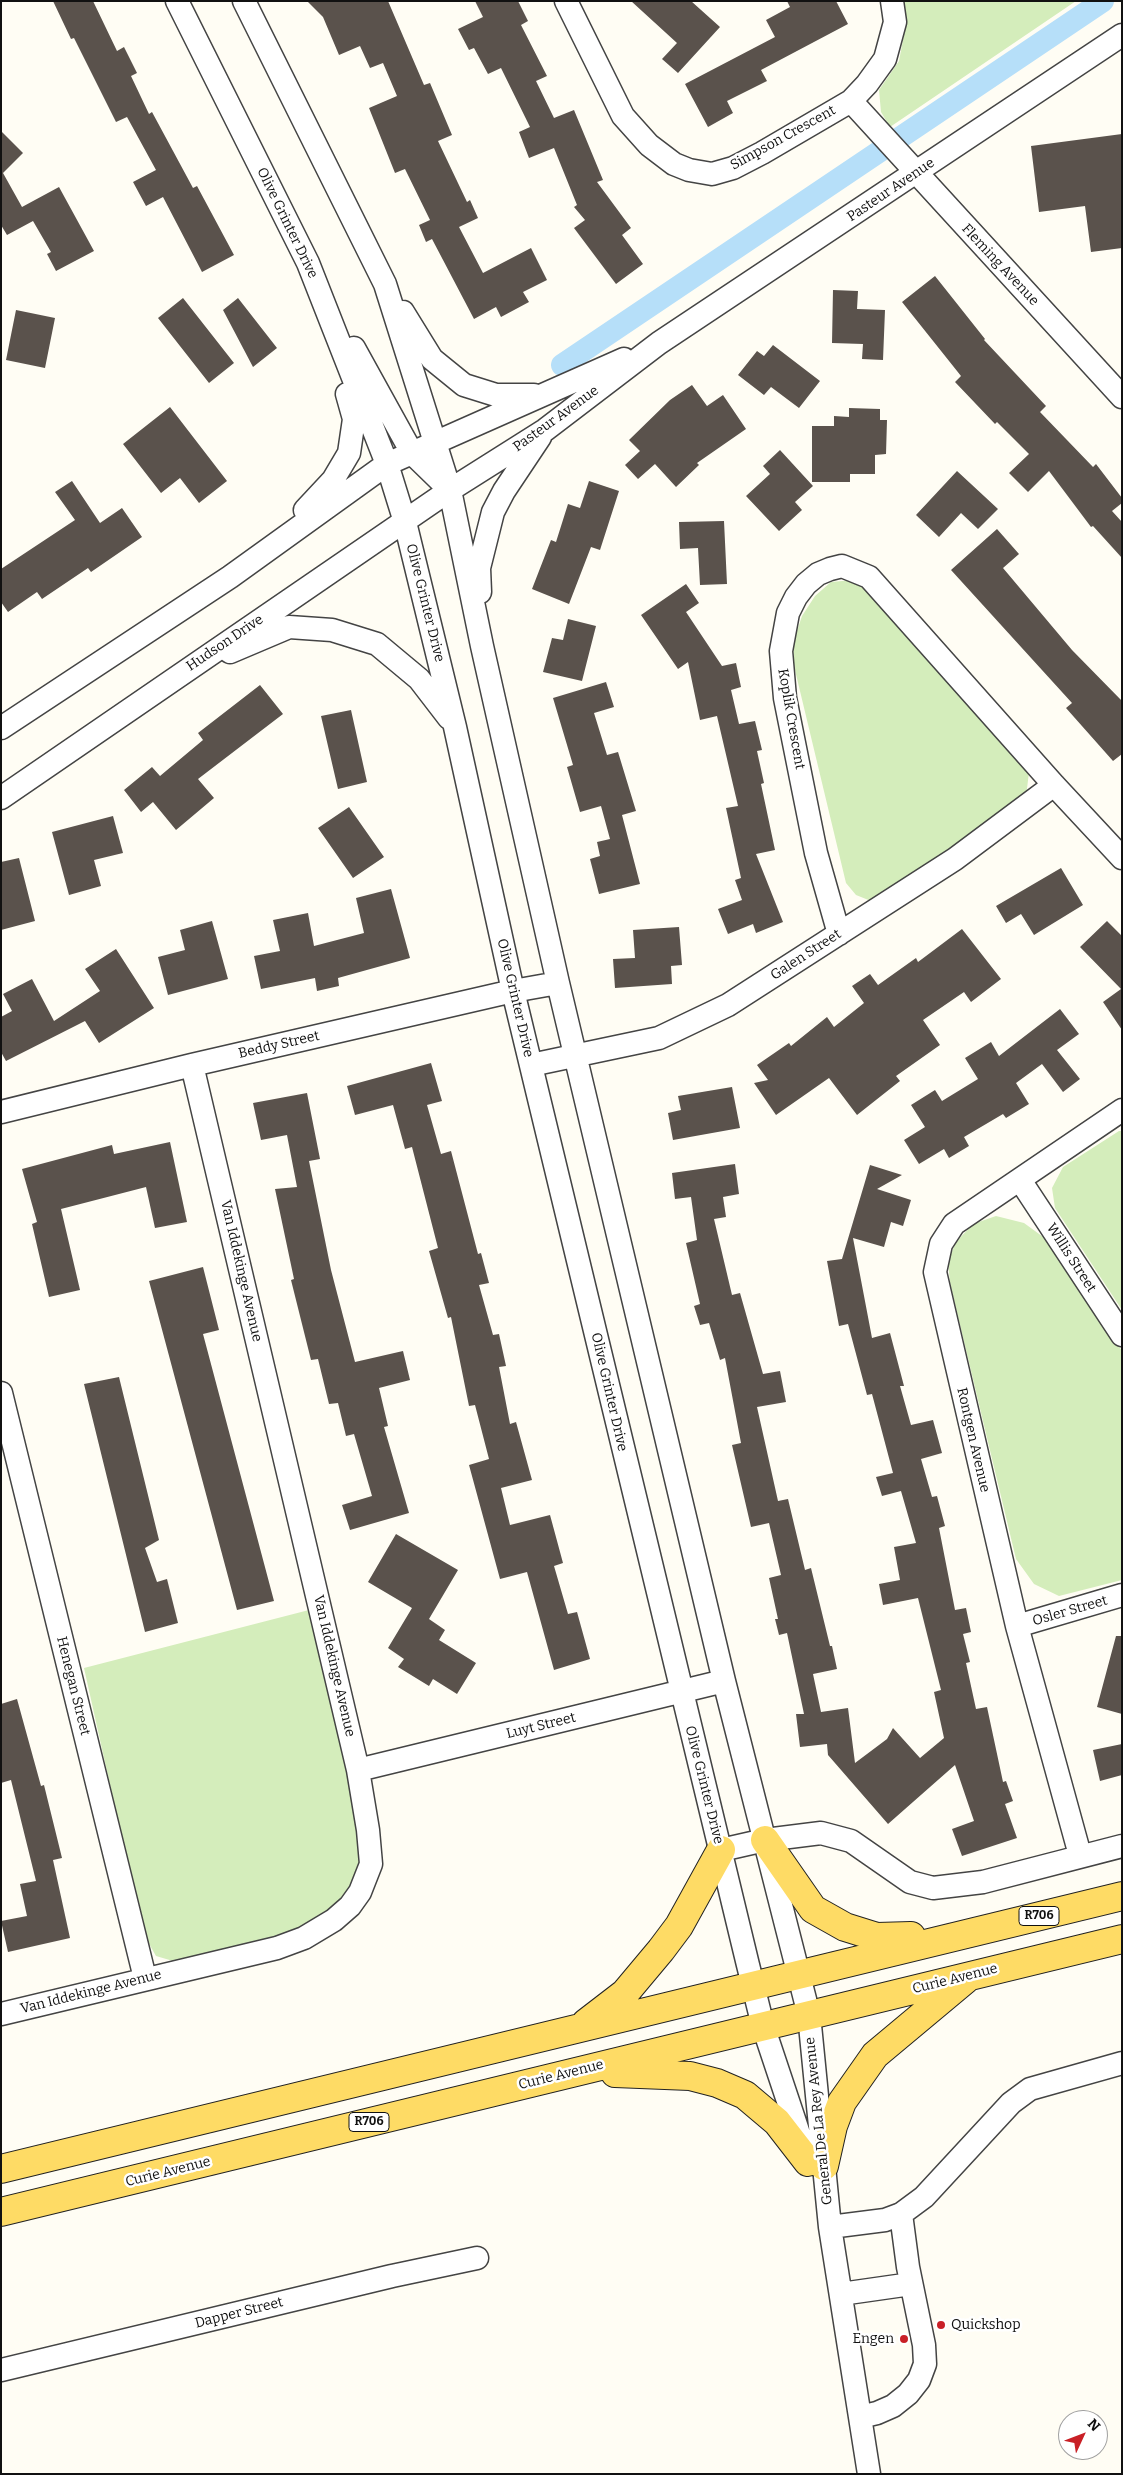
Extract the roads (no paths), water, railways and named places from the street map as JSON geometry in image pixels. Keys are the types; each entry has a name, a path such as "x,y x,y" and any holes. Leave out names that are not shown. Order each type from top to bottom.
{"main road":[{"path":"764,1840 813,1908 845,1927 877,1937 956,1935"},
{"path":"579,2029 624,1993 661,1950 688,1911 721,1850"},
{"name":"R706","path":"1,2169 400,2070 579,2029 956,1935 1122,1896"},
{"name":"Curie Avenue","path":"1,2212 1122,1938"},
{"path":"569,2074 668,2074 717,2083 745,2095 777,2122 816,2164 842,2102 875,2055 971,1975"}],"street":[{"name":"Olive Grinter Drive","path":"176,1 308,263 387,464 405,522 455,727 513,990 680,1692 721,1850 763,2026"},
{"path":"244,1 385,284 432,359 464,385 496,395 542,396"},
{"name":"Simpson Crescent","path":"566,1 623,116 649,145 674,164 689,170 712,174 733,168 851,101 867,84 885,59 896,22 892,1"},
{"name":"Pasteur Avenue","path":"450,490 545,430 659,343 1122,35"},
{"name":"Fleming Avenue","path":"851,101 1122,397"},
{"path":"308,263 412,453 450,490"},
{"path":"230,577 318,498 349,453 354,419 308,263"},
{"path":"385,284 450,490 482,646 558,983 724,1681 809,2015"},
{"name":"Pasteur Avenue","path":"435,443 659,343"},
{"path":"482,646 479,568 484,540 493,512 504,491 545,430"},
{"path":"1,728 230,577 387,464 435,443"},
{"name":"Hudson Drive","path":"1,798 450,490"},
{"name":"Koplik Crescent","path":"839,934 816,853 782,671 781,650 788,613 806,584 818,574 842,566 869,577 1054,786 1122,858"},
{"path":"185,670 289,627 332,630 377,644 420,679 455,727"},
{"name":"Galen Street","path":"531,1066 659,1038 728,1005 955,859 1054,786"},
{"name":"Beddy Street","path":"1,1112 192,1064 513,990 558,983"},
{"name":"Van Iddekinge Avenue","path":"1,2014 144,1978 278,1948 304,1938 334,1920 350,1906 360,1892 371,1864 368,1830 358,1770 192,1064"},
{"name":"Rontgen Avenue","path":"1080,1855 1017,1626 935,1272 941,1244 954,1224 1122,1110"},
{"name":"Willis Street","path":"1020,1180 1122,1335"},
{"name":"Henegan Street","path":"1,1393 144,1978"},
{"name":"Osler Street","path":"1017,1626 1122,1595"},
{"name":"Luyt Street","path":"358,1770 724,1681"},
{"path":"721,1850 764,1840 821,1834 851,1841 910,1882 933,1888 983,1882 1080,1855 1122,1846"},
{"name":"General De La Rey Avenue","path":"809,2015 816,2164"},
{"name":"General De La Rey Avenue","path":"763,2026 816,2164 842,2294 869,2474"},
{"path":"830,2227 885,2220 901,2214 936,2186 1011,2103 1030,2089 1122,2063"},
{"path":"860,2417 893,2406 908,2394 918,2380 924,2364 924,2345 911,2284 901,2214"},
{"name":"Dapper Street","path":"1,2370 477,2258"},
{"path":"842,2294 911,2284"}],"waterway":[{"path":"562,365 1103,1"}],"place":[{"name":"Quickshop","path":"941,2325"},
{"name":"Engen","path":"904,2339"}]}
